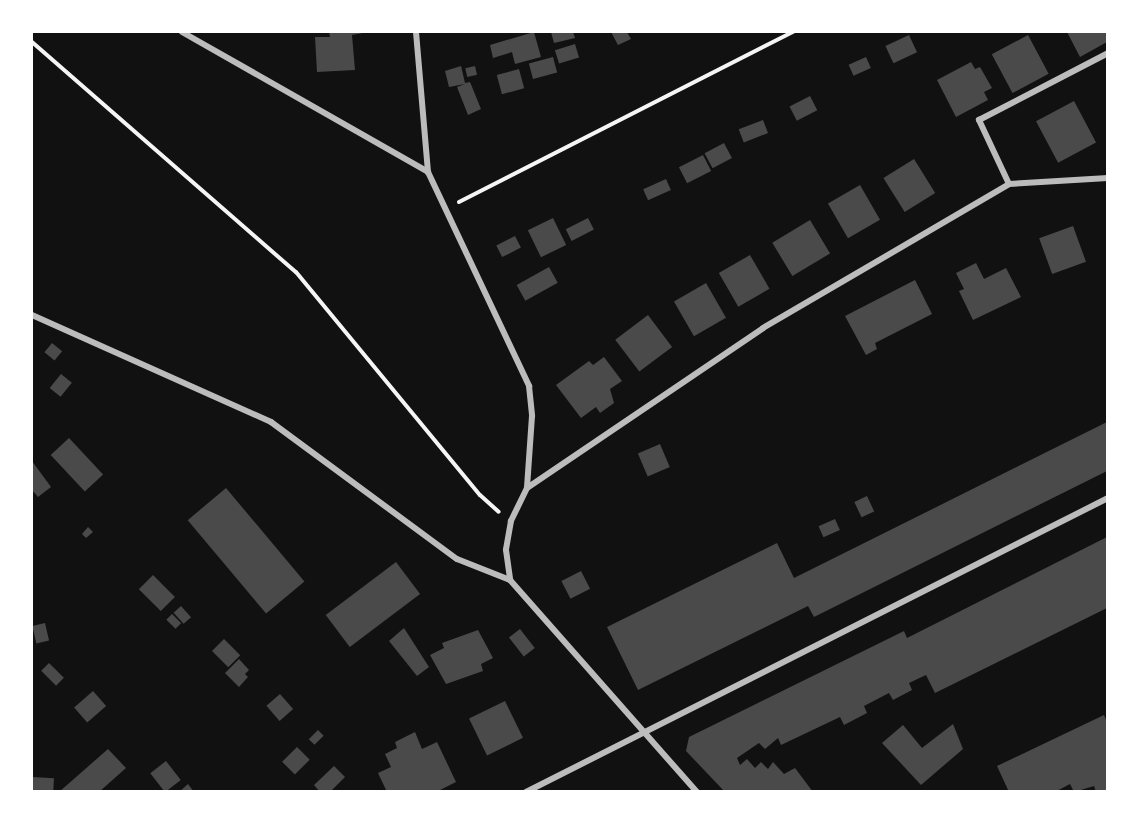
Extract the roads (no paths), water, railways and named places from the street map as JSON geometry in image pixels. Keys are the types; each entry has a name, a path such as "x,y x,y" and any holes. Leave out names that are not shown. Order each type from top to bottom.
{"street":[{"path":"182,32 428,172"},
{"path":"416,32 428,172 529,386 532,416 526,488 511,522 506,549 510,580"},
{"path":"1009,184 979,120 1107,53"},
{"path":"526,488 763,328 1009,184 1107,177"},
{"path":"32,315 271,422 457,559 510,580 697,792"},
{"path":"526,792 644,730 1107,498"}]}
